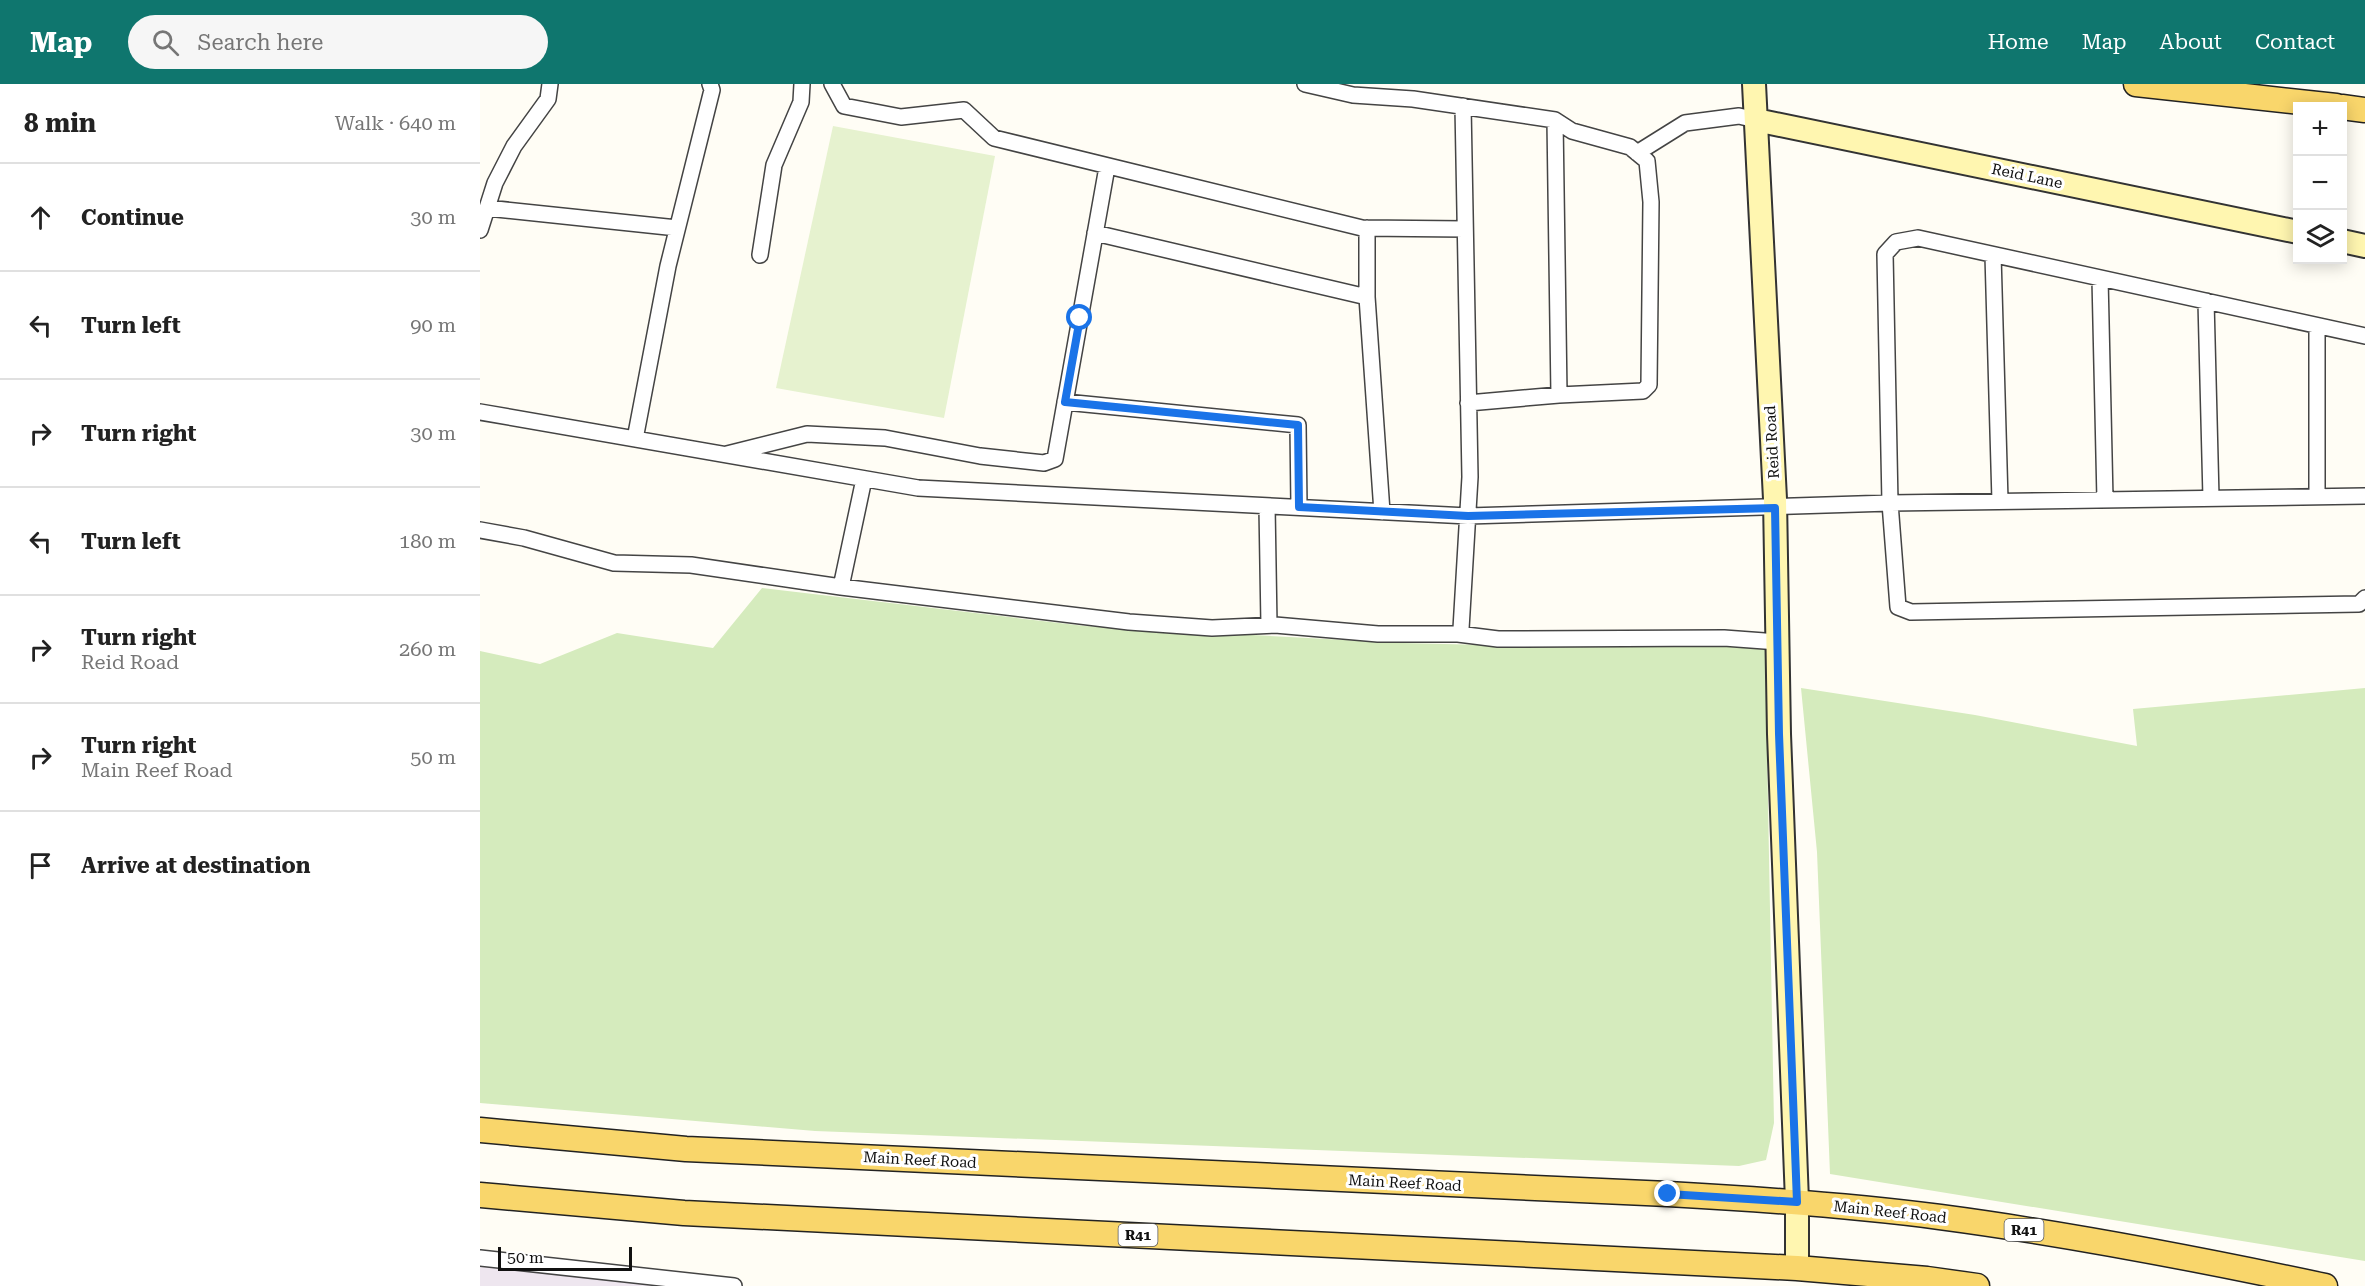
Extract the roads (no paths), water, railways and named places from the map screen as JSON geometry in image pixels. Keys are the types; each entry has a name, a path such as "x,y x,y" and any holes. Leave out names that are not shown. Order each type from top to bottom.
{"main road":[{"path":"2136,84 2300,102"},
{"path":"2347,108 2365,110"},
{"name":"Main Reef Road","path":"480,1130 686,1149 1668,1194 1797,1202 1939,1217 2007,1227 2249,1270 2325,1286"},
{"name":"R41","path":"480,1195 684,1213 1797,1268 1927,1279 1977,1286"}],"street":[{"path":"480,230 495,183 514,146 549,99 550,84"},
{"path":"635,439 668,266 712,90 710,84"},
{"path":"760,255 774,165 801,102 802,84"},
{"path":"832,84 844,106 901,117 964,110 994,138 1367,228 1465,229"},
{"path":"1305,84 1353,95 1413,99 1555,120 1572,131 1630,147 1647,161 1651,202 1649,385 1643,391 1559,394 1468,403"},
{"name":"Reid Road","path":"1754,84 1775,508 1779,734 1797,1202 1797,1268"},
{"path":"1461,629 1468,516 1462,106"},
{"path":"1637,153 1685,123 1739,116 1756,120"},
{"path":"1555,120 1559,394"},
{"name":"Reid Lane","path":"1756,120 2293,231"},
{"path":"721,455 807,434 885,438 980,456 1044,463 1055,459 1107,167"},
{"path":"487,208 677,228"},
{"path":"1367,228 1367,297 1382,512"},
{"path":"1095,233 1367,297"},
{"path":"2365,336 1918,238 1896,242 1885,254 1890,503 1898,607 1911,612 2359,604 2365,598"},
{"path":"2347,242 2365,246"},
{"path":"1993,255 2000,501"},
{"path":"2100,278 2105,500"},
{"path":"2206,301 2211,498"},
{"path":"2317,326 2317,497"},
{"path":"1065,402 1298,425 1299,507"},
{"path":"480,412 918,488 1468,516 1890,503 2365,496"},
{"path":"841,587 864,479"},
{"path":"1267,506 1269,625"},
{"path":"480,530 524,538 614,563 691,565 841,587 1129,622 1212,628 1269,625 1378,634 1458,634 1498,639 1724,638 1778,642"},
{"path":"480,1258 734,1286"}]}
